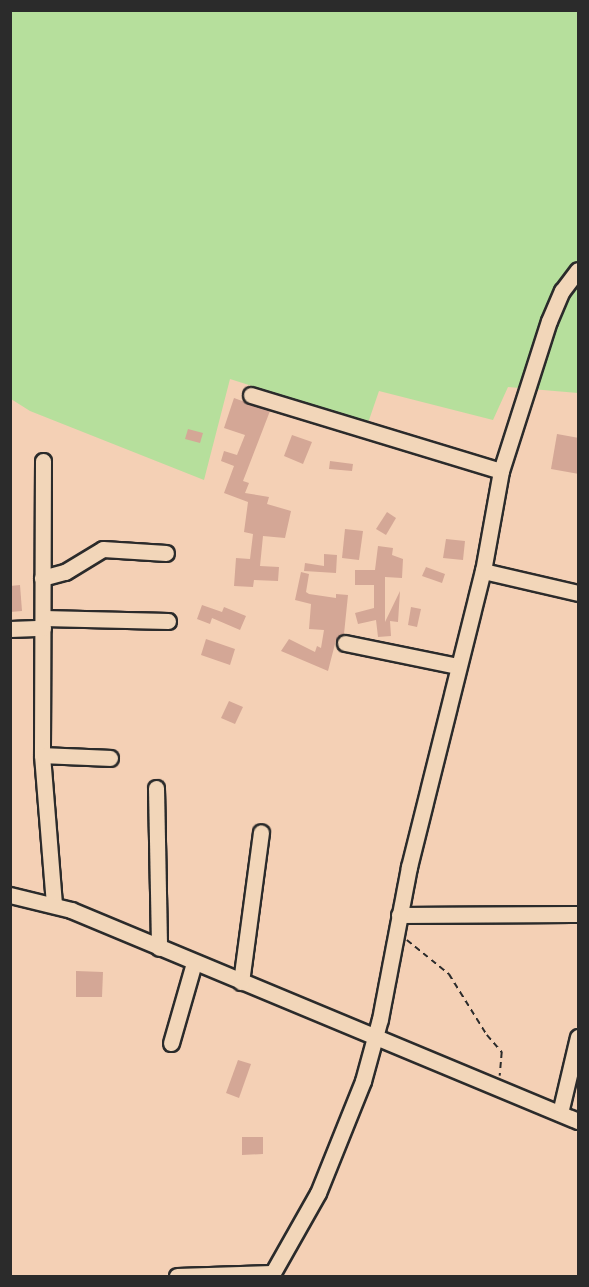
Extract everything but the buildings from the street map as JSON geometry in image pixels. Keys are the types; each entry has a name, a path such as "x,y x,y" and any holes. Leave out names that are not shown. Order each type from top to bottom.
{"street":[{"path":"177,1276 272,1275 336,1155 375,1036 399,915 457,666 483,571 501,471 549,321 562,291 579,270"},
{"path":"251,395 501,471"},
{"path":"43,461 42,756 54,905"},
{"path":"42,578 65,572 103,549 166,553"},
{"path":"483,571 579,593"},
{"path":"10,629 43,623 168,621"},
{"path":"345,643 457,666"},
{"path":"42,756 110,758"},
{"path":"156,788 159,948"},
{"path":"241,982 261,832"},
{"path":"10,896 54,905 579,1121"},
{"path":"399,915 579,914"},
{"path":"171,1043 194,963"},
{"path":"560,1113 579,1037"}],"path":[{"path":"397,931 449,974 487,1035 502,1052 499,1089"}],"green space":[{"path":"11,11 578,11 578,393 508,387 493,420 379,391 368,423 230,379 204,480 30,411 11,399"}]}
